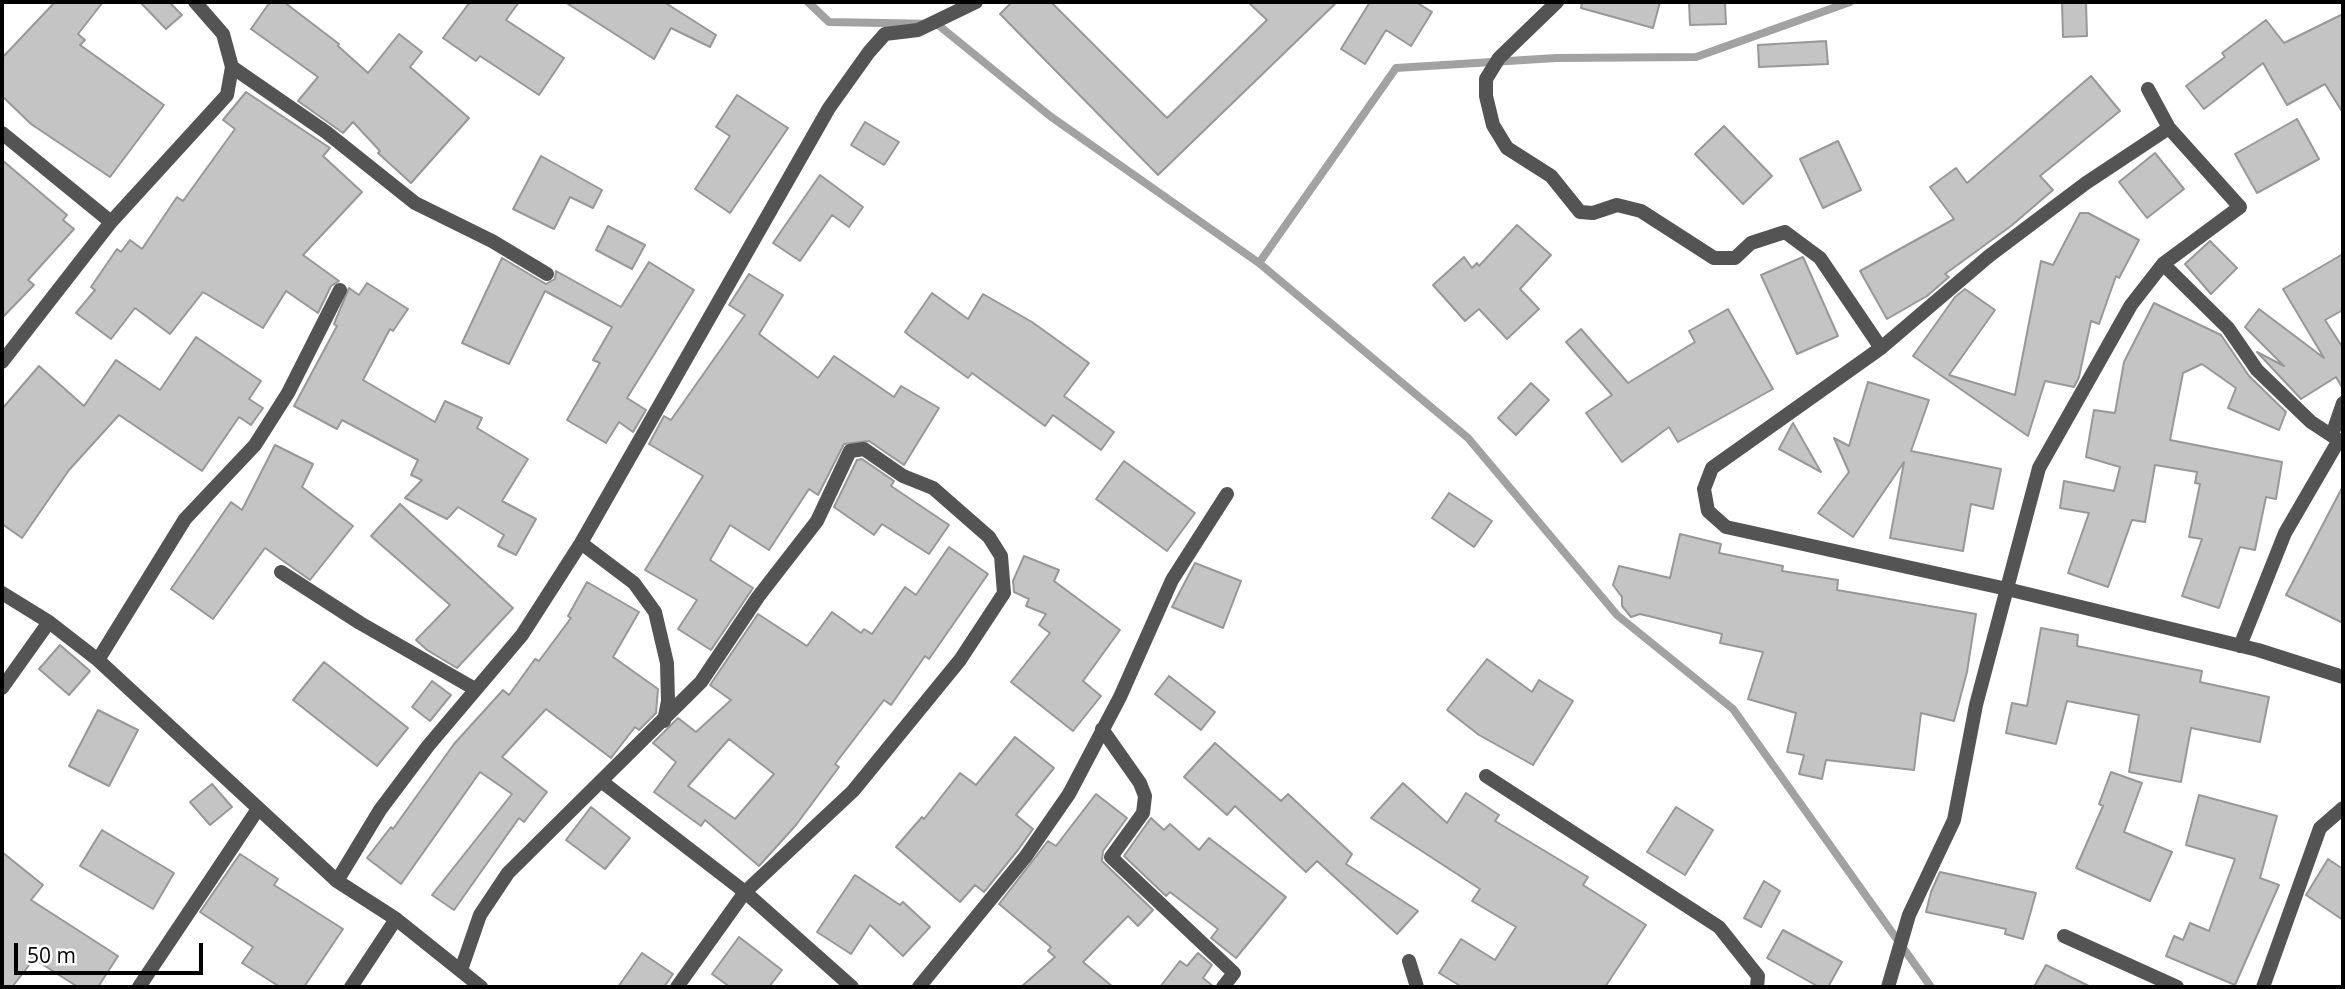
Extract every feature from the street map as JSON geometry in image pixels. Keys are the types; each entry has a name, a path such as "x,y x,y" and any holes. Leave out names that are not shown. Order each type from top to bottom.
{"street":[{"path":"2,362 111,222 227,95 232,67 223,34 195,2"},
{"path":"337,881 380,810 475,689 522,635 580,543 829,108 869,52 885,34 918,30 976,2"},
{"path":"1556,2 1499,58 1486,79 1486,96 1493,125 1507,148 1551,176 1580,212 1593,213 1617,205 1641,211 1714,258 1735,258 1751,243 1785,232 1820,258 1881,348"},
{"path":"232,67 326,132 415,203 492,241 547,274"},
{"path":"1888,987 1909,915 1954,820 1976,705 2039,468 2131,305 2163,264 2240,207 2169,128 2148,89"},
{"path":"2169,128 2086,183 2000,248 1881,348 1712,467 1704,489 1708,511 1726,527 2007,589 2240,646 2343,677"},
{"path":"2,133 111,222"},
{"path":"2163,264 2228,328 2257,370 2311,422 2338,439"},
{"path":"98,660 185,519 255,445 288,393 340,290"},
{"path":"2240,646 2285,533 2338,439 2343,403"},
{"path":"461,970 480,915 508,873 664,722 701,682 758,597 817,521 850,452 864,449 903,476 933,488 989,537 1001,556 1004,593 960,660 853,791 745,892 677,987"},
{"path":"919,987 1026,856 1069,794 1120,697 1172,580 1227,494"},
{"path":"580,543 634,583 654,612 667,663 668,701 664,722"},
{"path":"281,572 360,623 475,689"},
{"path":"2,593 49,622 98,660 337,881 396,919 481,987"},
{"path":"2,688 49,622"},
{"path":"1102,729 1140,783 1145,796 1143,813 1111,857 1234,973 1223,987"},
{"path":"1486,776 1719,927 1758,976 1757,987"},
{"path":"601,781 745,892 852,987"},
{"path":"2263,987 2320,828 2343,808"},
{"path":"139,987 258,809"},
{"path":"351,987 396,919"},
{"path":"2064,936 2177,987"},
{"path":"1409,961 1417,987"}],"building":[{"path":"55,2 103,2 78,34 85,40 80,45 164,105 110,177 31,124 2,96 2,58"},
{"path":"140,2 169,2 182,15 166,29"},
{"path":"270,2 284,2 339,44 338,46 368,73 399,34 422,52 410,67 469,118 411,183 378,153 380,151 353,122 343,133 298,101 318,77 251,29"},
{"path":"470,2 519,2 506,20 564,58 539,95 480,56 476,61 443,38"},
{"path":"565,2 664,2 716,35 710,47 671,28 654,59"},
{"path":"1012,2 1051,2 1167,118 1267,20 1248,2 1337,2 1158,175 1000,14"},
{"path":"1370,2 1416,2 1432,12 1411,46 1386,30 1365,64 1341,49"},
{"path":"1582,2 1660,2 1653,28 1581,8"},
{"path":"1689,2 1725,2 1726,24 1690,25"},
{"path":"2062,2 2086,2 2087,36 2063,37"},
{"path":"2343,14 2343,113 2325,84 2287,105 2263,63 2204,109 2186,86 2225,57 2222,53 2266,20 2284,43"},
{"path":"1826,41 1828,64 1759,67 1758,45"},
{"path":"2091,76 2120,111 2040,176 2053,190 2011,226 1945,274 1949,277 1927,296 1887,319 1860,271 1954,219 1930,187 1956,168 1967,183"},
{"path":"246,92 330,148 323,156 362,192 303,255 339,281 331,286 318,313 286,291 263,328 203,292 170,334 135,308 111,339 76,313 95,290 91,287 117,249 121,252 130,240 142,249 177,197 183,201 235,129 223,120"},
{"path":"737,95 788,128 730,213 695,189 730,136 716,127"},
{"path":"2297,119 2319,159 2257,193 2235,154"},
{"path":"865,122 899,142 884,165 851,145"},
{"path":"1724,126 1772,176 1743,204 1695,154"},
{"path":"1838,141 1861,190 1823,208 1800,159"},
{"path":"2155,153 2184,189 2147,218 2119,182"},
{"path":"541,156 602,190 593,208 570,197 554,229 513,209"},
{"path":"2,160 67,215 63,220 74,229 28,280 34,285 2,318"},
{"path":"820,175 863,207 849,227 832,215 800,261 773,243"},
{"path":"2080,213 2088,213 2139,240 2119,278 2116,276 2099,324 2091,321 2079,377 2074,387 2045,381 2028,436 1913,356 1955,297 1965,289 1995,310 1949,375 2015,395 2041,261 2053,265"},
{"path":"1517,225 1551,255 1520,289 1539,309 1507,339 1479,309 1465,321 1433,285 1464,257 1472,268 1477,263 1479,266"},
{"path":"608,226 645,245 632,269 596,250"},
{"path":"2210,241 2237,268 2211,294 2185,264"},
{"path":"2343,254 2343,310 2325,320 2343,348 2343,389 2336,377 2301,399 2257,352 2284,366 2245,327 2259,309 2324,358 2283,289"},
{"path":"1803,257 1838,336 1797,354 1761,275"},
{"path":"502,258 546,284 555,279 556,271 621,307 649,262 694,290 627,398 646,410 633,432 619,422 606,443 567,420 600,363 593,360 612,327 545,291 509,364 462,343"},
{"path":"749,274 783,295 759,334 818,378 834,356 894,397 901,386 939,408 904,465 869,441 844,444 818,495 809,489 769,550 730,525 710,560 753,588 711,650 678,629 697,600 645,570 703,476 649,444 664,416 671,420 745,315 729,305"},
{"path":"367,283 408,309 393,331 390,329 363,380 435,422 445,401 482,418 477,428 528,459 502,501 536,519 516,555 498,546 504,535 458,507 447,519 405,498 422,480 411,475 418,460 342,420 337,429 294,406 337,326 334,324 349,288 359,295"},
{"path":"932,293 968,319 983,294 1032,322 1089,363 1064,396 1114,432 1101,450 1053,415 1045,426 972,373 968,378 905,332"},
{"path":"2154,303 2221,335 2249,376 2286,412 2279,430 2228,408 2236,388 2202,364 2183,373 2170,440 2282,462 2276,499 2266,497 2255,550 2240,547 2219,608 2182,596 2202,539 2189,537 2200,484 2195,483 2197,472 2155,465 2145,522 2132,520 2108,587 2068,573 2089,513 2060,508 2064,481 2114,491 2120,467 2086,457 2094,410 2115,413 2124,362"},
{"path":"1728,309 1773,389 1678,442 1669,427 1622,462 1586,413 1612,395 1566,342 1581,329 1628,383 1695,342 1689,331"},
{"path":"196,337 261,381 249,399 263,408 251,425 239,417 202,471 119,415 69,470 22,538 2,524 2,409 39,366 84,406 116,360 160,390"},
{"path":"1868,382 1929,400 1911,451 2001,469 1993,509 1971,504 1963,551 1890,538 1904,462 1853,537 1818,513 1849,472 1834,438 1849,446"},
{"path":"1531,383 1549,400 1516,435 1498,418"},
{"path":"1793,423 1821,472 1779,449"},
{"path":"275,445 313,464 302,487 353,526 310,580 265,548 213,619 171,589 231,502 242,510"},
{"path":"862,459 894,481 891,486 949,525 929,554 882,524 874,535 834,507 857,460"},
{"path":"1124,461 1195,513 1167,551 1096,499"},
{"path":"2343,486 2343,623 2286,595"},
{"path":"1449,493 1492,521 1474,547 1432,518"},
{"path":"400,504 513,608 457,668 416,640 450,605 371,536"},
{"path":"1680,534 1721,544 1719,553 1783,566 1782,571 1838,580 1837,590 1976,614 1967,672 1954,721 1921,713 1914,770 1826,760 1822,779 1799,774 1804,755 1787,752 1796,713 1748,699 1763,652 1720,643 1722,634 1640,614 1631,617 1622,606 1622,597 1613,585 1619,566 1670,578"},
{"path":"949,547 988,574 929,659 925,656 891,705 884,700 835,764 839,767 796,825 759,866 705,820 701,826 654,792 676,762 653,743 678,718 696,732 731,700 710,685 758,614 807,646 832,612 861,633 864,629 872,634 905,587 916,595","holes":["729,739 774,774 735,819 688,786"]},
{"path":"1024,556 1059,570 1054,581 1120,630 1083,681 1101,696 1073,731 1011,682 1050,633 1039,625 1046,614 1026,606 1029,599 1014,592 1013,581"},
{"path":"1195,563 1241,581 1223,628 1172,607"},
{"path":"587,582 639,612 613,657 658,689 656,713 639,730 635,727 611,758 546,709 502,757 547,792 524,822 519,818 454,910 432,895 512,794 480,772 401,884 367,858 391,827 393,829 454,744 503,690 509,695 535,659 539,661 571,618 568,616"},
{"path":"2041,628 2078,635 2077,646 2202,671 2200,682 2269,697 2260,742 2191,728 2181,782 2129,772 2139,715 2067,701 2056,744 2006,733 2012,703 2027,706"},
{"path":"60,645 90,671 69,695 39,669"},
{"path":"1487,659 1532,692 1539,680 1573,701 1533,765 1479,735 1447,710"},
{"path":"324,662 408,728 377,766 293,700"},
{"path":"1169,676 1215,712 1201,730 1155,694"},
{"path":"432,681 451,695 430,721 412,707"},
{"path":"98,710 138,730 109,786 69,766"},
{"path":"1015,737 1054,768 1016,815 1033,829 984,892 975,885 960,902 896,847 922,817 924,819 960,773 976,785"},
{"path":"1215,743 1281,801 1288,794 1352,854 1346,864 1418,911 1397,934 1317,861 1306,872 1235,806 1227,815 1184,777"},
{"path":"2111,772 2142,783 2124,832 2172,852 2150,901 2076,868 2103,806 2099,804"},
{"path":"1403,783 1447,823 1466,793 1499,815 1495,821 1588,877 1583,885 1646,925 1605,987 1462,987 1439,973 1461,939 1495,960 1516,927 1472,901 1480,889 1371,818"},
{"path":"212,784 232,807 210,825 190,802"},
{"path":"1096,794 1127,818 1103,851 1102,861 1153,910 1138,926 1128,916 1083,962 1113,987 1021,987 1055,957 1048,951 1051,947 999,904 1048,841 1056,846"},
{"path":"2199,795 2277,816 2260,878 2279,885 2235,985 2166,956 2174,936 2183,940 2190,923 2209,931 2235,859 2186,845"},
{"path":"591,807 630,838 605,869 566,840"},
{"path":"1676,807 1713,830 1685,875 1647,852"},
{"path":"1151,818 1164,830 1170,824 1199,850 1209,838 1286,897 1236,958 1211,938 1218,929 1170,892 1166,896 1124,856"},
{"path":"102,830 174,873 153,909 80,866"},
{"path":"2,852 43,885 31,900 118,956 98,987 78,987 34,959 12,987 2,987"},
{"path":"240,854 278,879 274,885 343,929 304,987 280,987 242,963 253,947 200,912"},
{"path":"2328,859 2343,869 2343,920 2306,895"},
{"path":"1940,872 2036,893 2023,939 2005,934 2006,929 1926,912"},
{"path":"855,875 900,905 903,902 930,927 903,956 870,925 851,954 817,932"},
{"path":"1764,881 1780,891 1761,927 1744,918"},
{"path":"1783,930 1842,962 1828,987 1819,987 1767,958"},
{"path":"739,937 782,970 769,987 730,987 712,974"},
{"path":"642,953 673,974 664,987 618,987"},
{"path":"1198,953 1212,965 1203,978 1214,987 1160,987 1180,961 1187,966"},
{"path":"2046,965 2091,987 2034,987"}],"waterway":[{"path":"808,2 829,22 937,24 1050,116 1259,263 1468,438 1617,615 1733,709 1931,987"},
{"path":"1259,263 1396,68 1556,58 1696,57 1850,2"}]}
